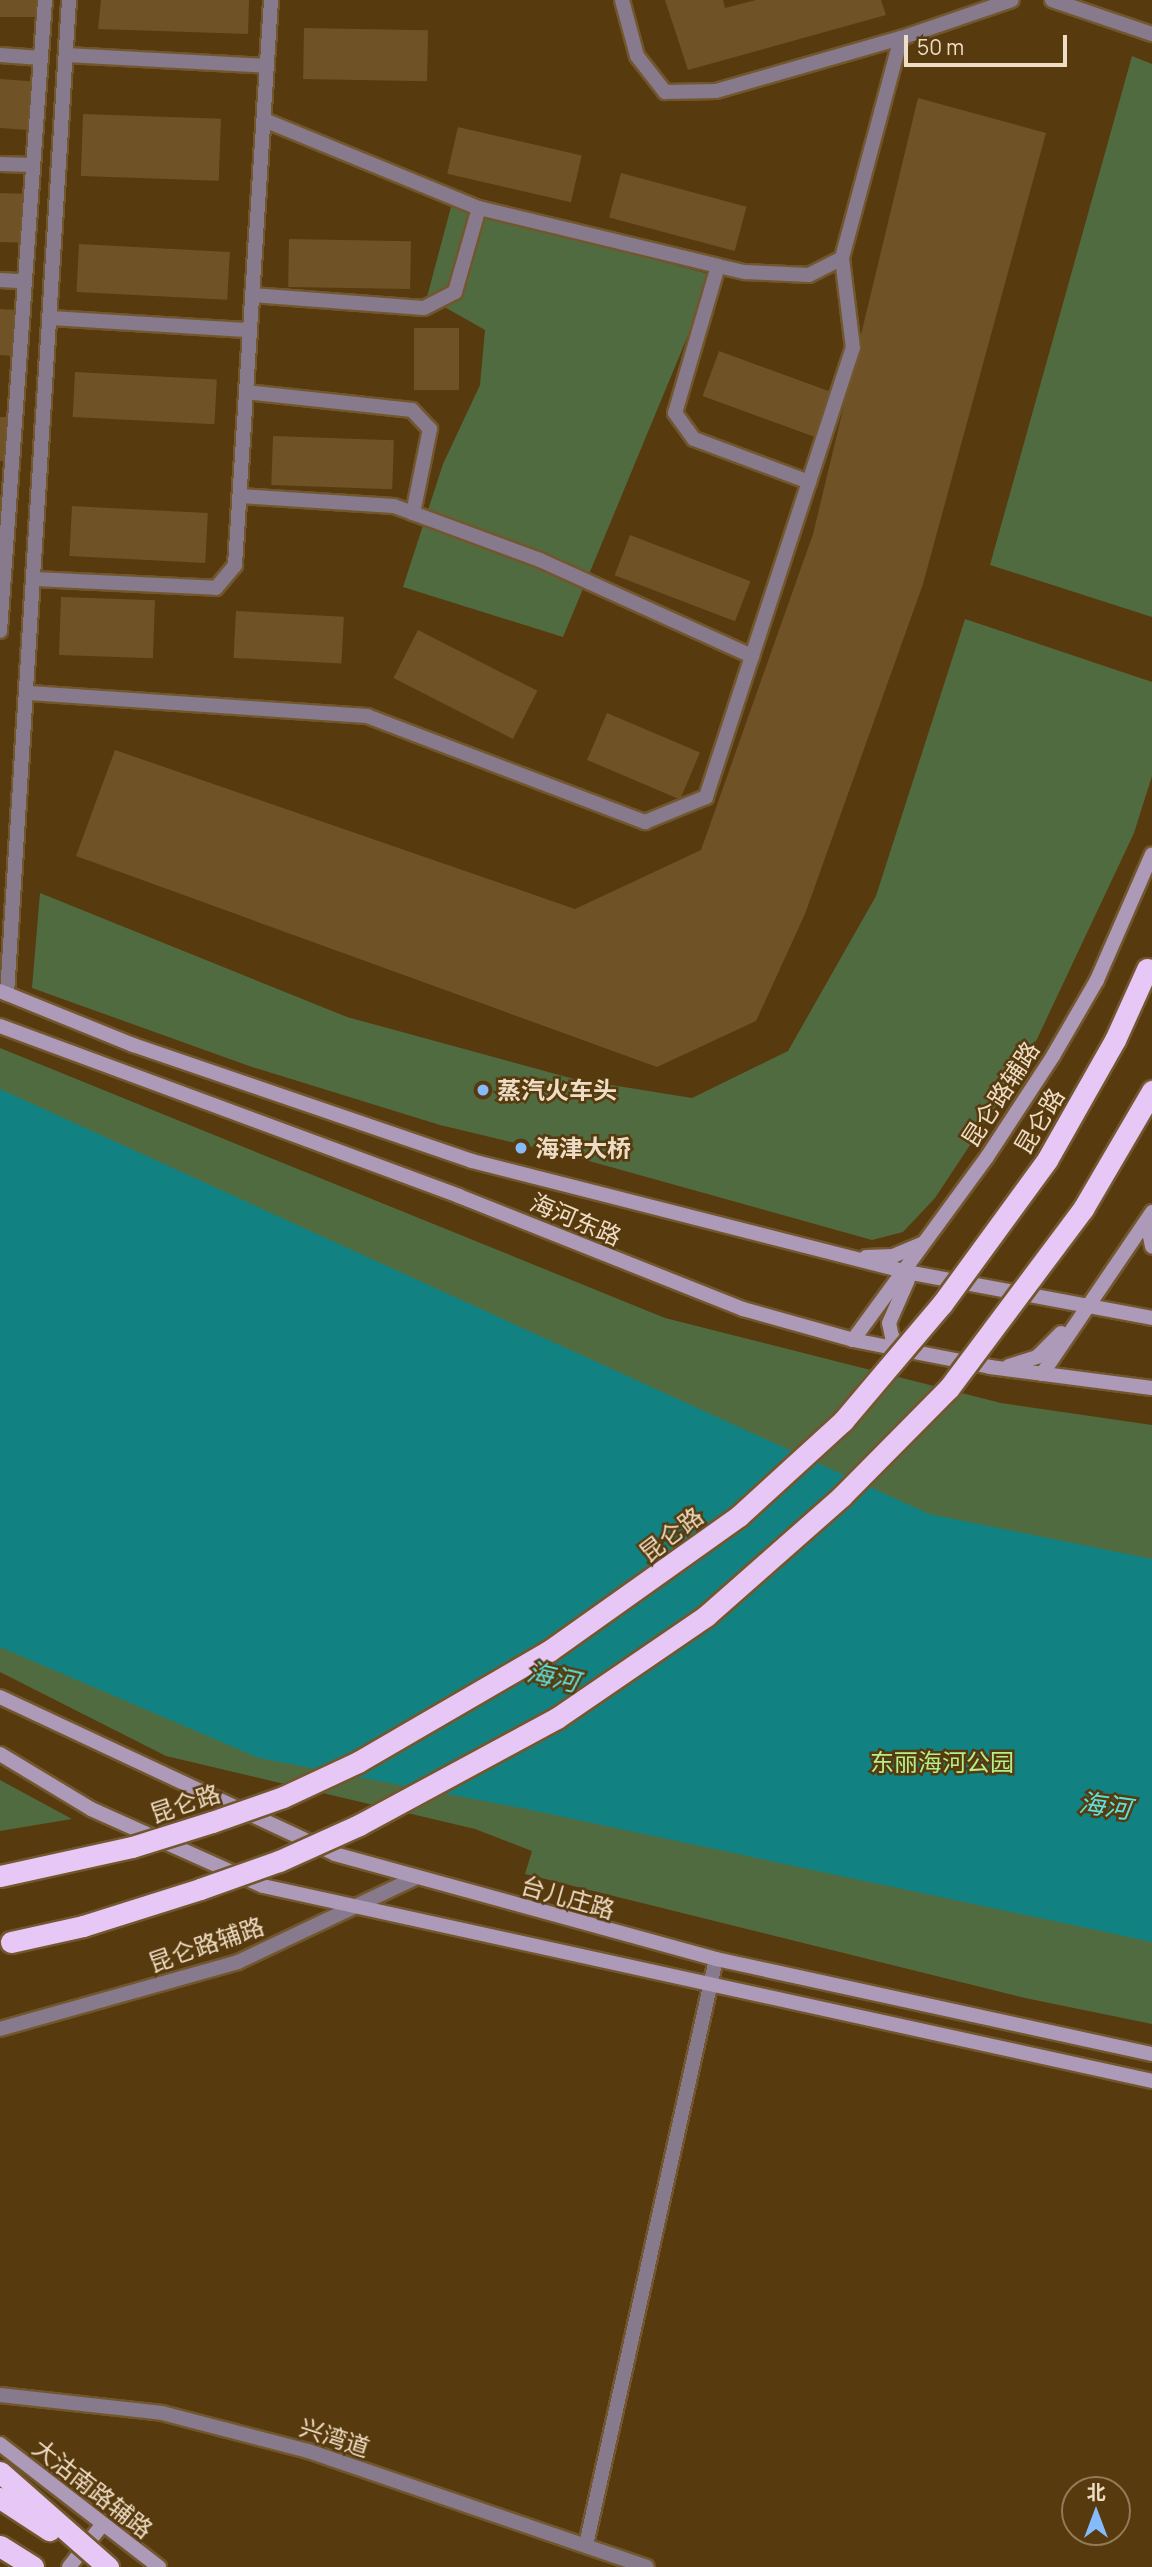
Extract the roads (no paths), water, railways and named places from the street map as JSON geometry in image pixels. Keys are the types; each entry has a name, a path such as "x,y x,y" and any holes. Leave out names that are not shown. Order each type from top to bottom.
{"highway":[{"name":"昆仑路","path":"0,1876 132,1847 212,1822 283,1797 358,1762 548,1651 739,1516 843,1421 974,1261 1047,1160 1081,1103 1150,964"},
{"path":"4,1943 83,1926 200,1889 279,1861 359,1825 456,1776 557,1718 706,1616 842,1496 949,1388 1083,1209 1152,1091"},
{"path":"0,2472 107,2567"},
{"path":"0,2498 107,2567"},
{"path":"0,2546 33,2567"}],"main road":[{"name":"昆仑路辅路","path":"909,1273 929,1239 1017,1112 1097,980 1152,854"},
{"name":"海河东路","path":"4,992 133,1045 472,1161 909,1273 1086,1308 1152,1318"},
{"name":"海河东路","path":"0,1026 407,1176 743,1309 853,1340 990,1367 1152,1388"},
{"path":"1150,1216 1152,1247"},
{"path":"1042,1374 1150,1216"},
{"path":"843,1256 893,1256 929,1239"},
{"path":"853,1340 909,1273"},
{"path":"907,1350 892,1338 889,1323 909,1273"},
{"path":"990,1367 1037,1357 1086,1308"},
{"name":"台儿庄路","path":"0,1697 178,1777 277,1829 335,1854 716,1959 1152,2053"},
{"name":"台儿庄路","path":"0,1754 91,1809 207,1864 263,1886 1152,2081"},
{"name":"大沽南路辅路","path":"0,2444 159,2567"},
{"path":"69,2567 102,2525"}],"street":[{"path":"0,631 7,397 22,281 45,0"},
{"path":"4,992 29,693 69,0"},
{"path":"35,579 216,588 235,565 271,0"},
{"path":"622,0 637,56 665,92 716,91 901,38 1012,0"},
{"path":"1052,0 1152,34"},
{"path":"29,693 368,716 645,822 706,797 853,348 842,258 901,38"},
{"path":"0,55 41,58"},
{"path":"66,55 267,66"},
{"path":"264,120 479,208 718,266 745,272 809,275 842,258"},
{"path":"0,164 32,166"},
{"path":"252,296 424,308 455,292 479,208"},
{"path":"718,266 675,413 694,439 809,482"},
{"path":"0,280 22,281"},
{"path":"51,318 250,330"},
{"path":"246,392 412,410 430,429 413,513"},
{"path":"240,496 394,506 540,560 752,656"},
{"name":"昆仑路辅路","path":"0,2029 238,1962 417,1877"},
{"path":"586,2545 716,1959"},
{"name":"兴湾道","path":"0,2395 175,2417 308,2451 647,2567"}],"water":[{"name":"海河","path":"0,1089 929,1514 1152,1559 1152,1942 526,1809 259,1758 0,1647"}],"place":[{"name":"蒸汽火车头","path":"483,1090"},
{"name":"海津大桥","path":"521,1148"}],"park label":[{"name":"东丽海河公园","path":"942,1762"}]}
